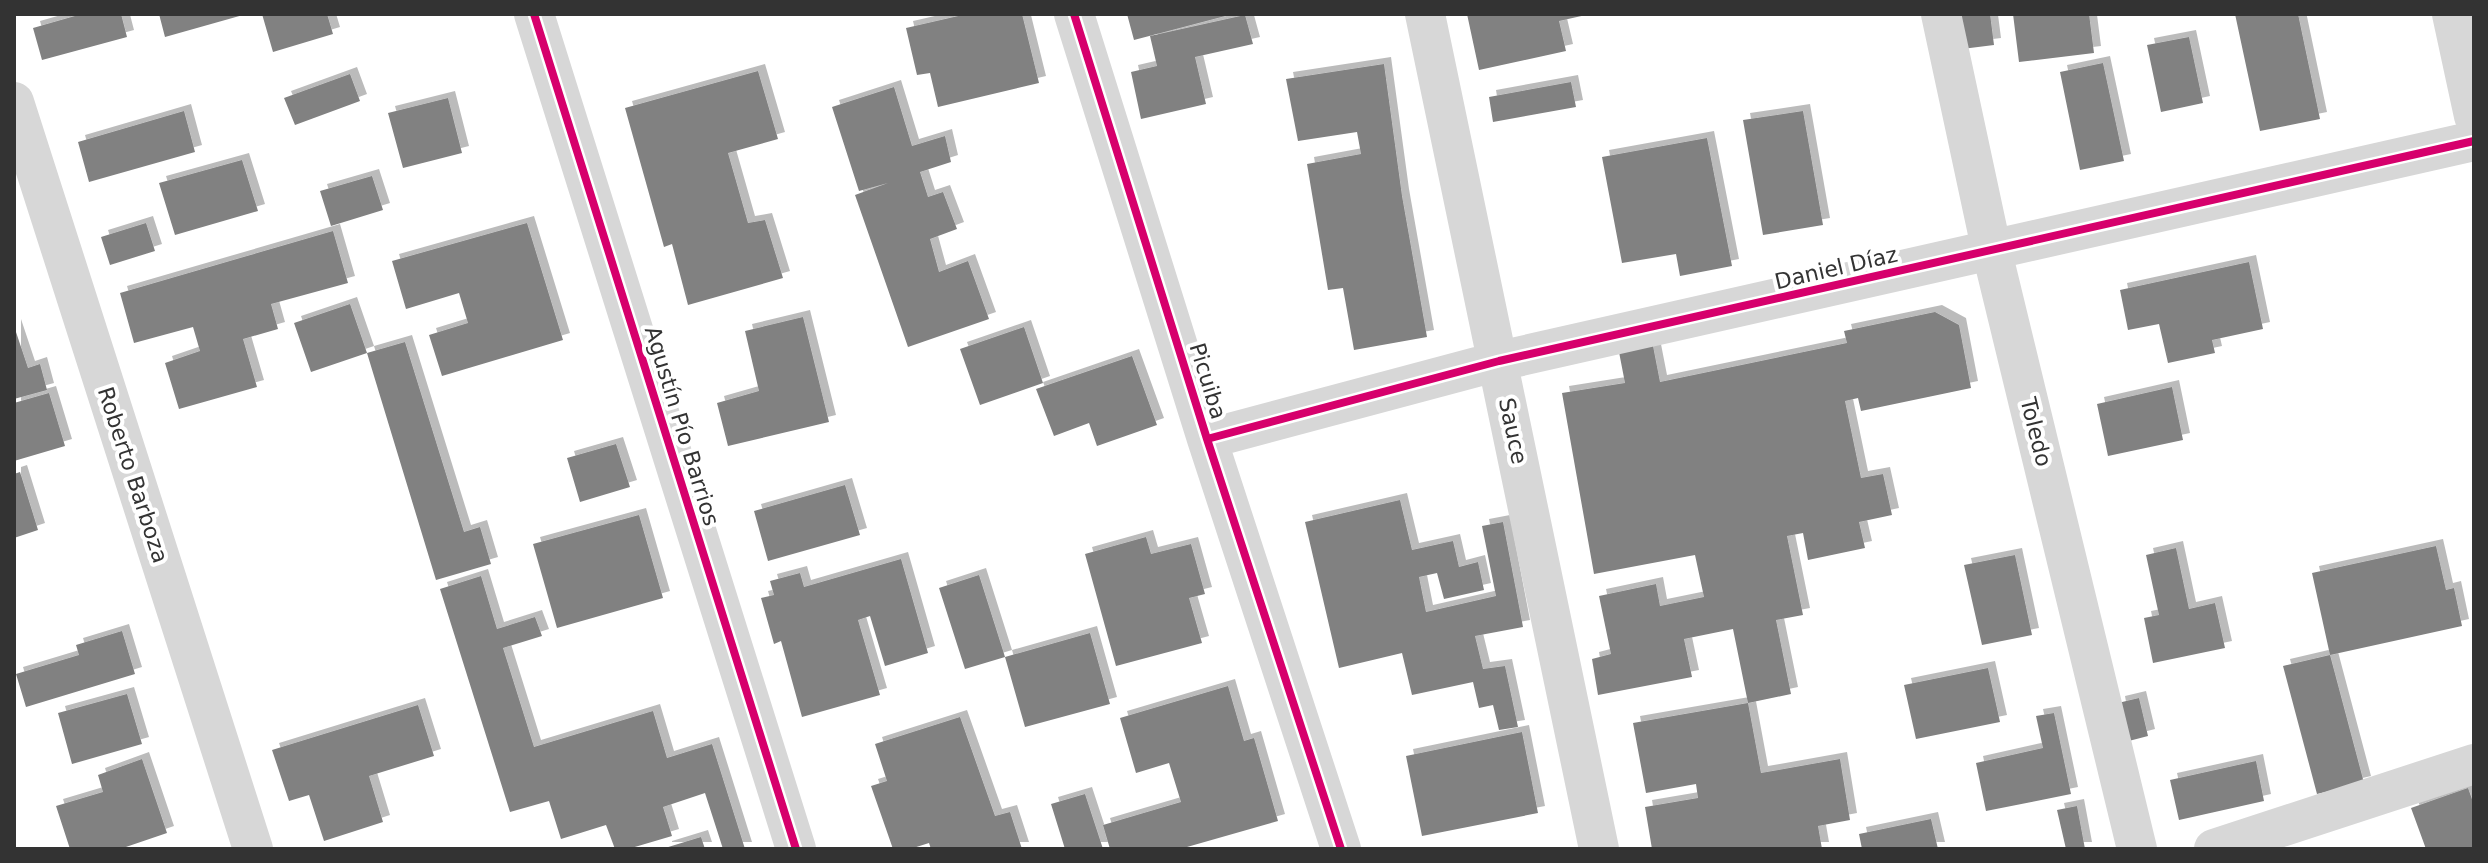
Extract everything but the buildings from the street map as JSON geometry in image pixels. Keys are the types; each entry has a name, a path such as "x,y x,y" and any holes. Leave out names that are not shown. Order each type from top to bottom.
{"street":[{"name":"Agustín Pío Barrios","path":"534,14 796,849"},
{"name":"Picuiba","path":"1074,14 1207,439 1341,849"},
{"name":"Sauce","path":"1425,14 1599,849"},
{"name":"Toledo","path":"1941,14 1992,252 2137,849"},
{"path":"2452,14 2474,116"},
{"name":"Roberto Barboza","path":"14,102 253,849"},
{"name":"Daniel Díaz","path":"1207,439 1499,361 2474,141"},
{"path":"2214,849 2474,764"}],"cycle path":[{"path":"534,14 796,849"},
{"path":"1074,14 1207,439 1341,849"},
{"path":"1207,439 1499,361 2474,141"}]}
